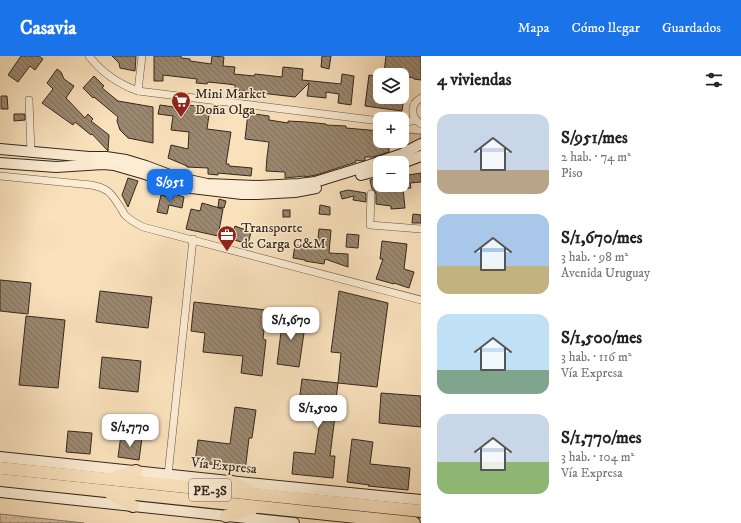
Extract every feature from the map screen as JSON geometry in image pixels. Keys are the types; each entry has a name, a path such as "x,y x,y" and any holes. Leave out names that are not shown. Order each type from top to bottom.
{"main road":[{"path":"2,158 31,152 106,157 126,160 175,177 207,184 259,186 314,182 370,166 402,154 421,144"},
{"path":"409,160 421,156"},
{"path":"2,158 65,161 89,157"},
{"path":"2,158 56,167 103,164 114,165 183,187 257,194 295,192 373,172"},
{"name":"Vía Expresa","path":"0,457 421,500"},
{"name":"Vía Expresa","path":"0,468 421,511"},
{"path":"108,479 136,472"},
{"name":"PE-3S","path":"0,480 414,523"},
{"path":"229,481 259,495"},
{"path":"106,491 133,506"},
{"name":"PE-3S","path":"0,492 294,523"},
{"path":"226,516 259,507"}],"street":[{"path":"89,56 107,74 126,86 138,91 373,119"},
{"path":"138,91 142,56"},
{"path":"418,122 412,113 412,108 416,101 421,98"},
{"path":"29,100 31,152"},
{"path":"0,176 102,187 110,192 125,215 143,227 421,300"},
{"path":"371,194 370,225 421,229"},
{"path":"168,474 193,239"}],"shaded area":[{"path":"409,133 421,134 421,138 409,144"},
{"path":"0,514 84,523 0,523"}],"building":[{"path":"21,56 39,56 43,59 35,70 30,66 18,82 8,75"},
{"path":"112,56 136,56 135,71 120,68 119,63"},
{"path":"154,56 181,56 181,58 190,59 190,61 211,64 212,56 224,57 223,66 235,67 234,74 254,76 255,74 282,77 283,67 303,69 302,80 341,84 342,74 354,76 351,105 338,103 339,94 326,92 326,98 307,96 309,83 295,97 235,90 235,85 208,82 207,84 196,83 197,79 163,75 163,81 154,81"},
{"path":"322,56 331,56 329,69 321,67"},
{"path":"386,56 421,56 421,80 409,77 409,68 385,68"},
{"path":"57,69 61,72 64,79 74,86 66,98 85,118 88,114 93,119 91,121 109,135 108,151 92,134 91,135 75,122 73,125 42,103 53,89 47,83"},
{"path":"369,75 373,76 373,104 403,104 402,111 365,106"},
{"path":"94,76 104,86 102,88 118,101 153,107 153,143 128,138 120,130 117,121 118,117 94,97 93,98 83,88"},
{"path":"1,96 7,96 8,109 1,109"},
{"path":"174,103 210,108 207,129 231,132 226,164 229,164 229,166 252,168 251,176 218,173 218,175 208,174 208,168 187,167 168,158 171,145 188,149 189,132 171,130 173,116 158,114 160,105 174,107"},
{"path":"248,113 269,116 269,120 288,123 288,121 306,122 373,130 373,148 389,148 389,152 373,157 365,157 365,160 356,160 356,162 316,175 285,178 285,172 266,171 269,142 245,139"},
{"path":"14,114 25,114 25,120 14,121"},
{"path":"421,173 421,182 410,183 411,188 409,188 409,175"},
{"path":"128,178 138,181 128,207 122,195"},
{"path":"373,179 373,190 372,189 370,180"},
{"path":"348,190 366,193 366,202 353,200 354,196 342,199 340,192"},
{"path":"375,192 403,192 405,208 391,209 391,206 376,204"},
{"path":"174,194 184,197 182,208 169,205 167,214 157,212 161,195 173,198"},
{"path":"219,199 226,201 224,208 218,207"},
{"path":"202,203 223,209 218,236 186,229 191,209 200,211"},
{"path":"320,205 330,207 330,215 319,214"},
{"path":"283,210 290,210 290,217 283,217"},
{"path":"413,214 421,215 421,223 412,223"},
{"path":"235,226 251,232 248,244 231,239"},
{"path":"319,229 331,230 329,253 348,254 348,267 325,259 324,264 293,258 295,245 317,248"},
{"path":"347,234 359,235 358,248 346,247"},
{"path":"382,241 407,244 404,269 414,272 409,288 376,279 383,259 380,259"},
{"path":"0,280 31,283 28,314 0,311"},
{"path":"100,291 152,297 148,328 96,322"},
{"path":"339,291 388,303 377,387 338,383 341,353 331,352"},
{"path":"194,302 266,310 263,339 266,340 262,376 241,373 243,356 203,352 205,333 191,331"},
{"path":"26,316 65,320 58,388 19,385"},
{"path":"283,316 306,319 299,367 277,364"},
{"path":"102,357 141,361 138,392 99,388"},
{"path":"302,379 338,383 330,456 335,456 333,478 292,474 294,452 315,454 321,413 298,410"},
{"path":"381,393 421,396 421,427 379,423"},
{"path":"235,407 256,410 252,438 249,438 245,472 224,470 225,466 195,462 198,440 230,444"},
{"path":"68,431 92,433 90,454 66,452"},
{"path":"121,435 142,438 139,460 118,457"},
{"path":"352,439 373,442 370,464 410,468 408,490 368,486 369,485 347,482"}],"place":[{"name":"Mini Market Doña Olga","path":"181,118"},
{"name":"Transporte de Carga C&M","path":"227,252"}]}
